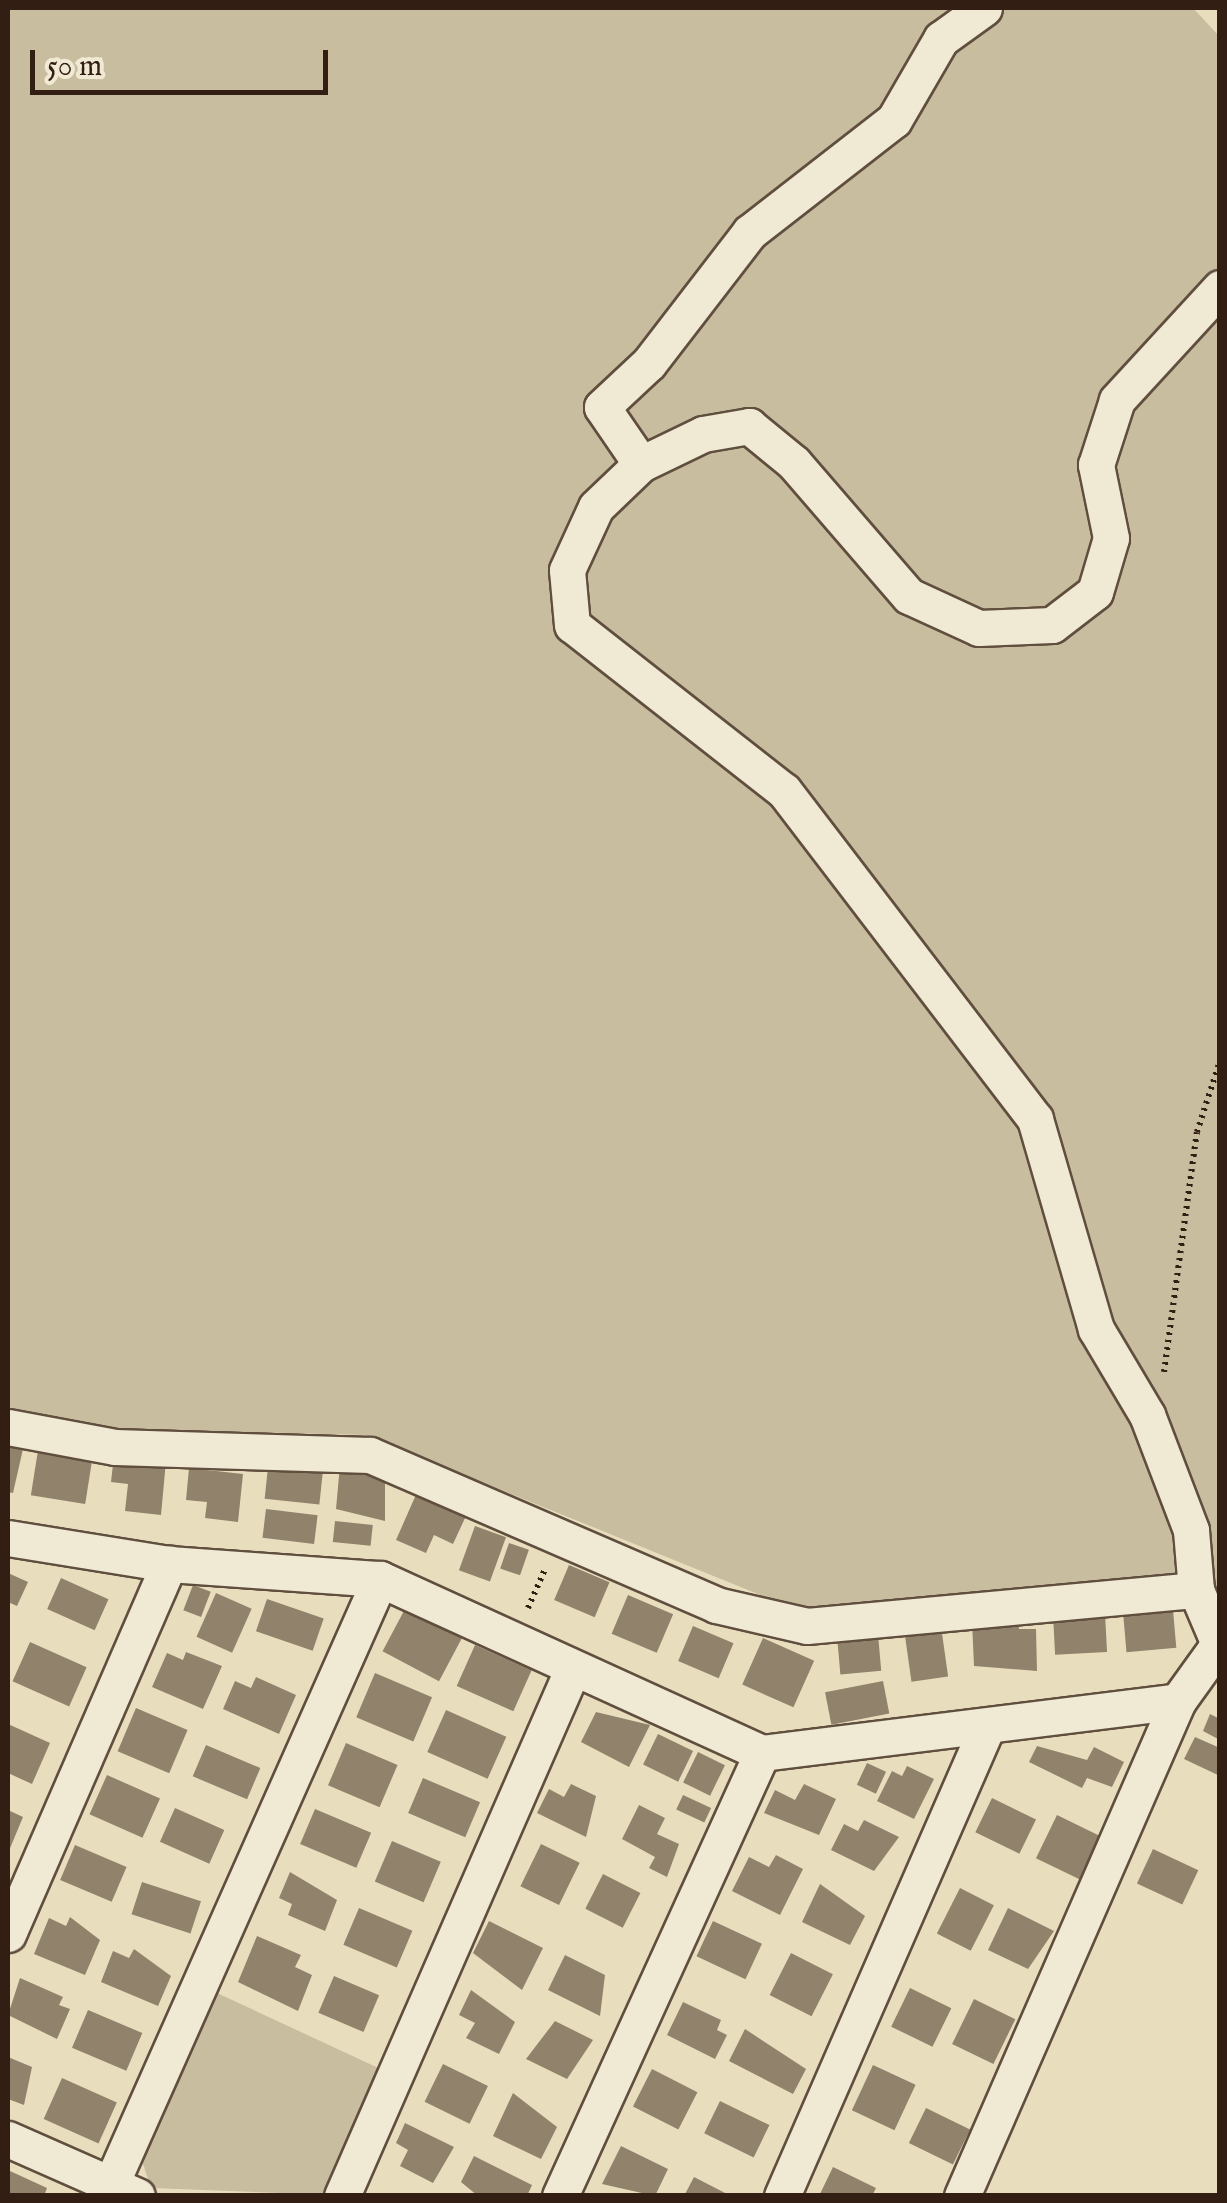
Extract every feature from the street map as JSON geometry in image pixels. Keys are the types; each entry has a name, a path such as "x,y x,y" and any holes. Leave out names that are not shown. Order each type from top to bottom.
{"street":[{"path":"641,464 602,407 610,396 650,363 750,232 894,120 941,39 984,8"},
{"path":"962,2196 1178,1701 1219,1644 1196,1590 1191,1530 1147,1414 1096,1329 1035,1119 784,791 572,625 567,570 596,507 641,464 703,434 749,426 794,464 909,596 980,628 1052,625 1095,592 1111,538 1096,466 1118,400 1220,288"},
{"path":"8,1426 115,1447 370,1455 561,1531 716,1605 808,1626 1196,1590"},
{"path":"8,1538 170,1564 380,1579 762,1753 1178,1701"},
{"path":"8,1934 170,1564"},
{"path":"8,2139 124,2190 380,1579"},
{"path":"342,2196 572,1668"},
{"path":"782,2196 987,1727"},
{"path":"560,2196 762,1753"}],"path":[{"path":"1147,1414 1170,1355 1197,1132 1220,1061"},
{"path":"514,1641 561,1531"}],"shaded area":[{"path":"8,8 1193,8 1220,37 1219,1612 1201,1578 812,1616 366,1435 121,1429 8,1413"},
{"path":"217,1993 387,2072 333,2195 151,2188 142,2161"}],"building":[{"path":"8,1436 25,1440 13,1493 8,1492"},
{"path":"39,1444 93,1453 85,1504 31,1495"},
{"path":"114,1455 166,1461 161,1515 125,1511 128,1484 111,1482"},
{"path":"340,1465 385,1470 385,1521 336,1509"},
{"path":"268,1467 323,1473 319,1505 265,1499"},
{"path":"189,1468 243,1474 238,1522 205,1518 207,1502 186,1500"},
{"path":"422,1481 472,1503 453,1544 434,1535 426,1553 396,1540"},
{"path":"266,1509 318,1515 314,1544 262,1538"},
{"path":"335,1521 373,1525 371,1546 333,1542"},
{"path":"475,1526 506,1537 490,1581 459,1570"},
{"path":"509,1543 529,1550 520,1575 500,1569"},
{"path":"569,1565 610,1582 595,1617 554,1600"},
{"path":"8,1573 28,1582 17,1606 8,1602"},
{"path":"61,1578 109,1599 95,1630 47,1609"},
{"path":"193,1585 211,1592 201,1617 183,1610"},
{"path":"216,1593 252,1609 232,1653 196,1637"},
{"path":"628,1595 673,1614 657,1653 612,1634"},
{"path":"267,1599 324,1619 313,1651 256,1631"},
{"path":"406,1607 463,1637 439,1681 383,1651"},
{"path":"1173,1610 1176,1648 1127,1652 1123,1614"},
{"path":"1105,1613 1107,1652 1055,1655 1053,1616"},
{"path":"1018,1620 1019,1629 1036,1629 1037,1671 974,1666 972,1622"},
{"path":"693,1626 734,1643 719,1678 678,1661"},
{"path":"941,1626 948,1677 911,1682 904,1631"},
{"path":"878,1634 881,1671 840,1674 837,1638"},
{"path":"763,1638 814,1661 793,1707 742,1685"},
{"path":"30,1642 87,1667 69,1707 13,1681"},
{"path":"475,1645 532,1670 513,1711 457,1686"},
{"path":"186,1652 222,1666 203,1709 152,1687 167,1653 183,1660"},
{"path":"375,1673 432,1697 413,1741 356,1717"},
{"path":"256,1677 296,1695 279,1734 223,1709 235,1681 251,1688"},
{"path":"883,1681 889,1713 831,1725 825,1692"},
{"path":"136,1708 188,1730 169,1773 118,1751"},
{"path":"446,1710 506,1737 488,1779 427,1752"},
{"path":"596,1712 650,1725 629,1767 581,1742"},
{"path":"1210,1714 1220,1719 1218,1739 1203,1731"},
{"path":"8,1724 50,1743 32,1784 8,1773"},
{"path":"658,1734 693,1751 678,1782 643,1765"},
{"path":"1195,1737 1220,1748 1220,1776 1184,1759"},
{"path":"346,1743 398,1765 380,1807 328,1785"},
{"path":"206,1745 260,1768 247,1799 193,1776"},
{"path":"1037,1746 1087,1760 1094,1747 1124,1762 1112,1787 1087,1778 1082,1788 1029,1762"},
{"path":"698,1752 725,1765 710,1796 683,1783"},
{"path":"867,1763 886,1772 876,1794 857,1785"},
{"path":"907,1766 934,1779 914,1819 877,1801 892,1771 902,1776"},
{"path":"107,1775 160,1799 142,1838 90,1814"},
{"path":"423,1778 480,1802 465,1837 408,1813"},
{"path":"571,1784 596,1796 586,1837 537,1813 549,1789 564,1797"},
{"path":"804,1784 836,1799 819,1835 764,1813 775,1790 795,1800"},
{"path":"683,1795 711,1808 704,1823 676,1810"},
{"path":"992,1798 1036,1819 1019,1854 975,1832"},
{"path":"639,1805 665,1818 657,1834 679,1844 667,1877 649,1868 655,1857 622,1839"},
{"path":"175,1808 224,1830 209,1864 160,1842"},
{"path":"315,1809 371,1833 356,1868 300,1844"},
{"path":"8,1810 23,1817 8,1853"},
{"path":"1057,1815 1101,1836 1080,1880 1036,1858"},
{"path":"864,1820 899,1837 874,1871 831,1850 844,1824 858,1831"},
{"path":"392,1841 441,1862 424,1902 375,1882"},
{"path":"541,1844 580,1863 559,1905 520,1886"},
{"path":"75,1845 127,1867 112,1902 60,1880"},
{"path":"1153,1849 1198,1870 1182,1905 1137,1883"},
{"path":"776,1855 803,1869 780,1915 732,1891 749,1857 769,1867"},
{"path":"290,1872 337,1900 325,1931 288,1915 292,1904 279,1898"},
{"path":"603,1874 640,1893 623,1928 585,1909"},
{"path":"142,1882 201,1901 190,1933 131,1914"},
{"path":"820,1884 865,1916 850,1945 802,1922"},
{"path":"960,1888 994,1905 971,1951 937,1933"},
{"path":"359,1908 412,1931 397,1967 343,1945"},
{"path":"1008,1908 1054,1931 1028,1969 988,1950"},
{"path":"70,1917 100,1940 85,1975 34,1954 49,1918 66,1926"},
{"path":"489,1921 543,1948 522,1990 473,1953"},
{"path":"713,1921 762,1944 745,1979 697,1956"},
{"path":"257,1936 301,1955 295,1967 312,1975 298,2011 238,1982"},
{"path":"134,1949 171,1976 158,2006 101,1982 113,1951 129,1958"},
{"path":"791,1953 833,1974 812,2016 770,1995"},
{"path":"565,1955 605,1975 600,2016 548,1990"},
{"path":"334,1976 379,1995 363,2032 318,2013"},
{"path":"20,1978 63,1997 59,2005 70,2009 57,2039 8,2015"},
{"path":"910,1988 951,2008 932,2047 891,2027"},
{"path":"471,1990 515,2022 499,2054 466,2038 475,2023 459,2015"},
{"path":"974,1999 1015,2019 993,2064 952,2044"},
{"path":"683,2002 721,2020 717,2030 727,2035 715,2059 667,2035"},
{"path":"88,2010 142,2033 126,2071 72,2048"},
{"path":"555,2021 593,2040 567,2079 526,2059"},
{"path":"745,2029 806,2069 793,2094 729,2061"},
{"path":"8,2057 32,2067 24,2105 8,2099"},
{"path":"443,2064 488,2086 470,2124 425,2102"},
{"path":"873,2065 916,2085 894,2130 852,2110"},
{"path":"652,2069 697,2092 678,2130 633,2106"},
{"path":"62,2078 117,2102 99,2144 44,2119"},
{"path":"513,2093 557,2127 541,2159 493,2136"},
{"path":"720,2101 769,2125 754,2157 704,2133"},
{"path":"926,2108 970,2129 953,2165 909,2143"},
{"path":"405,2123 454,2147 433,2183 400,2166 408,2150 396,2143"},
{"path":"621,2146 668,2169 655,2196 602,2184"},
{"path":"474,2156 532,2185 527,2196 478,2196 461,2182"},
{"path":"833,2167 876,2188 872,2196 819,2196"},
{"path":"10,2171 47,2188 44,2196 8,2196"},
{"path":"694,2177 731,2196 684,2196"}]}
